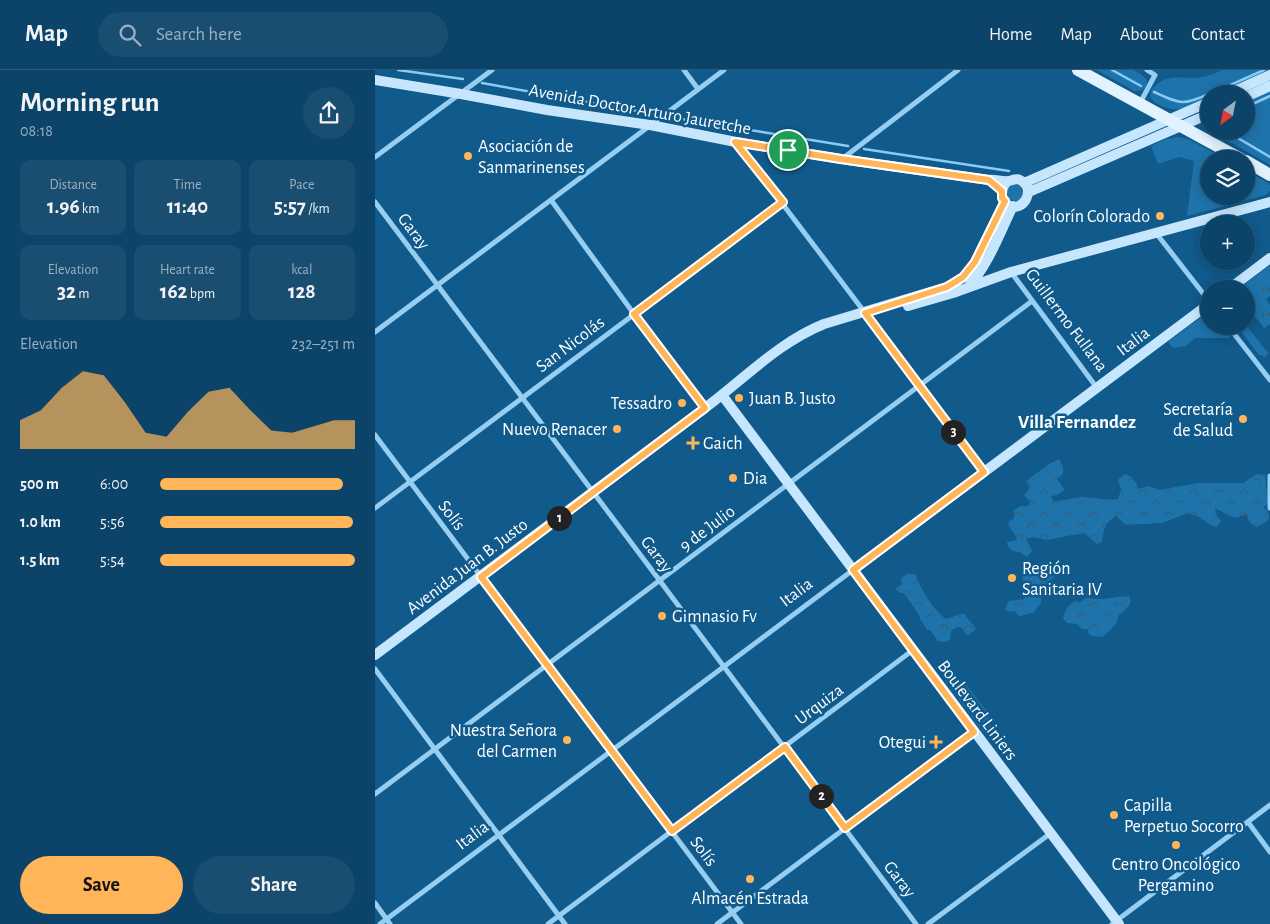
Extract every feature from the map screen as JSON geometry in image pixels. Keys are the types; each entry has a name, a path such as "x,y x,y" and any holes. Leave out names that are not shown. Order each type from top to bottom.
{"main road":[{"path":"1078,70 1225,150"},
{"path":"1248,85 1270,75"},
{"name":"Avenida Doctor Arturo Jauretche","path":"375,80 547,110 651,125 735,142 841,159 989,180 1008,181 1016,179 1026,187"},
{"path":"1255,93 1270,86"},
{"path":"1026,187 1200,106"},
{"path":"1026,187 1200,118"},
{"path":"1255,166 1270,174"},
{"path":"989,180 1002,191"},
{"path":"1008,181 1004,184 1002,198 1009,204 1018,206 1022,204 1028,197 1026,187"},
{"name":"Avenida Juan B. Justo","path":"867,315 967,288 1011,272 1270,202"},
{"path":"967,288 978,277 984,265 1009,204"},
{"name":"Avenida Juan B. Justo","path":"375,655 722,395 785,352 810,336 947,287 963,277 975,262 1009,204"},
{"path":"1241,280 1270,258"},
{"name":"Italia","path":"853,570 1200,310"},
{"name":"Boulevard Liniers","path":"722,395 1051,833 1115,923"}],"street":[{"path":"375,158 492,70"},
{"path":"684,70 698,89"},
{"path":"375,332 724,70"},
{"path":"841,159 958,70"},
{"path":"1140,103 1155,75 1147,70"},
{"path":"735,142 783,202 984,472"},
{"path":"551,200 705,408"},
{"name":"Garay","path":"375,202 916,924"},
{"name":"San Nicolás","path":"375,508 783,202"},
{"path":"1156,233 1200,291"},
{"name":"Guillermo Fullana","path":"1011,272 1097,388"},
{"name":"9 de Julio","path":"375,794 1032,302"},
{"path":"1235,335 1269,379"},
{"name":"Solís","path":"375,435 741,924"},
{"path":"1270,476 1270,508"},
{"name":"Italia","path":"380,924 389,921 499,835 853,570"},
{"name":"Urquiza","path":"548,924 913,650"},
{"path":"375,669 565,924"},
{"path":"717,924 974,732"},
{"path":"1115,923 1270,805"},
{"path":"1248,822 1270,852"},
{"path":"928,924 1051,833"},
{"path":"375,903 389,921"}],"green space":[{"path":"1097,70 1133,70 1147,80 1146,86 1142,90 1134,91"},
{"path":"1223,70 1270,70 1238,85 1200,85 1200,103 1183,109 1164,107 1153,101 1151,91 1161,81 1172,78 1195,78"},
{"path":"1270,90 1270,165 1255,156 1255,150 1244,150 1227,140 1255,140 1255,96"},
{"path":"1178,137 1188,139 1208,150 1200,150 1200,205 1228,205 1187,216 1194,161 1179,157 1158,164 1151,146 1166,139"},
{"path":"1255,175 1270,185 1270,191 1266,195 1255,198"},
{"path":"1012,185 1018,185 1023,190 1021,199 1012,201 1007,196 1007,190"},
{"path":"1270,265 1270,296 1266,299 1270,305 1270,324 1264,328 1255,316 1255,280 1251,280"},
{"path":"1200,318 1200,335 1228,335 1230,338 1195,338 1186,346 1173,348 1168,342"},
{"path":"1244,335 1254,335 1268,353 1266,357 1259,355"},
{"path":"1059,459 1063,467 1063,474 1057,479 1065,490 1051,496 1053,501 1081,497 1108,500 1118,499 1121,490 1118,480 1125,474 1134,480 1138,489 1149,486 1159,490 1198,483 1243,483 1257,474 1265,475 1268,504 1263,507 1268,511 1269,518 1257,527 1251,524 1246,514 1237,518 1215,508 1217,517 1221,521 1217,527 1188,513 1162,523 1126,525 1116,516 1107,524 1102,542 1097,544 1084,533 1047,540 1032,537 1026,539 1032,550 1027,557 1008,547 1007,542 1015,541 1017,538 1008,525 1009,521 1014,519 1014,510 1021,506 1028,506 1030,502 1024,495 1030,488 1026,481"},
{"path":"1027,562 1033,565 1046,562 1052,568 1055,576 1039,591 1041,603 1033,613 1019,616 1015,611 1009,612 1005,609 1009,601 1024,599 1021,568"},
{"path":"907,574 915,574 928,599 946,619 965,614 976,629 968,635 960,627 955,628 951,631 950,640 945,642 938,641 930,630 927,630 904,593 900,593 895,588 902,585 901,578"},
{"path":"1129,596 1131,601 1129,606 1119,615 1116,624 1103,637 1092,636 1088,633 1088,629 1082,629 1077,624 1067,623 1063,618 1071,603 1077,601 1079,603 1086,598 1102,599"},
{"path":"946,675 956,677 964,682 988,713 991,724 990,734 984,733 946,682"}],"waterway":[{"path":"398,70 463,79"},
{"path":"1112,70 1141,86"},
{"path":"1230,85 1264,70"},
{"path":"482,83 654,114"},
{"path":"1154,92 1181,102 1200,97"},
{"path":"1255,103 1270,96"},
{"path":"682,119 848,146"},
{"path":"1241,140 1270,157"},
{"path":"864,149 1009,171"}],"place":[{"name":"Asociación de Sanmarinenses","path":"468,156"},
{"name":"Colorín Colorado","path":"1160,216"},
{"name":"Juan B. Justo","path":"739,398"},
{"name":"Tessadro","path":"682,403"},
{"name":"Secretaría de Salud","path":"1243,419"},
{"name":"Nuevo Renacer","path":"617,429"},
{"name":"Gaich","path":"693,443"},
{"name":"Dia","path":"733,478"},
{"name":"Región Sanitaria IV","path":"1012,578"},
{"name":"Gimnasio Fv","path":"662,616"},
{"name":"Nuestra Señora del Carmen","path":"567,740"},
{"name":"Otegui","path":"936,742"},
{"name":"Capilla Perpetuo Socorro","path":"1114,815"},
{"name":"Centro Oncológico Pergamino","path":"1176,845"},
{"name":"Almacén Estrada","path":"750,879"}],"district":[{"name":"Villa Fernandez","path":"1077,421"}],"route":[{"path":"735,142 788,150 989,180 1002,191 1002,198 1005,201 975,262 963,277 947,287 865,313 984,472 853,570 974,732 845,828 785,747 672,831 481,577 705,408 634,314 783,202 735,142"}]}
